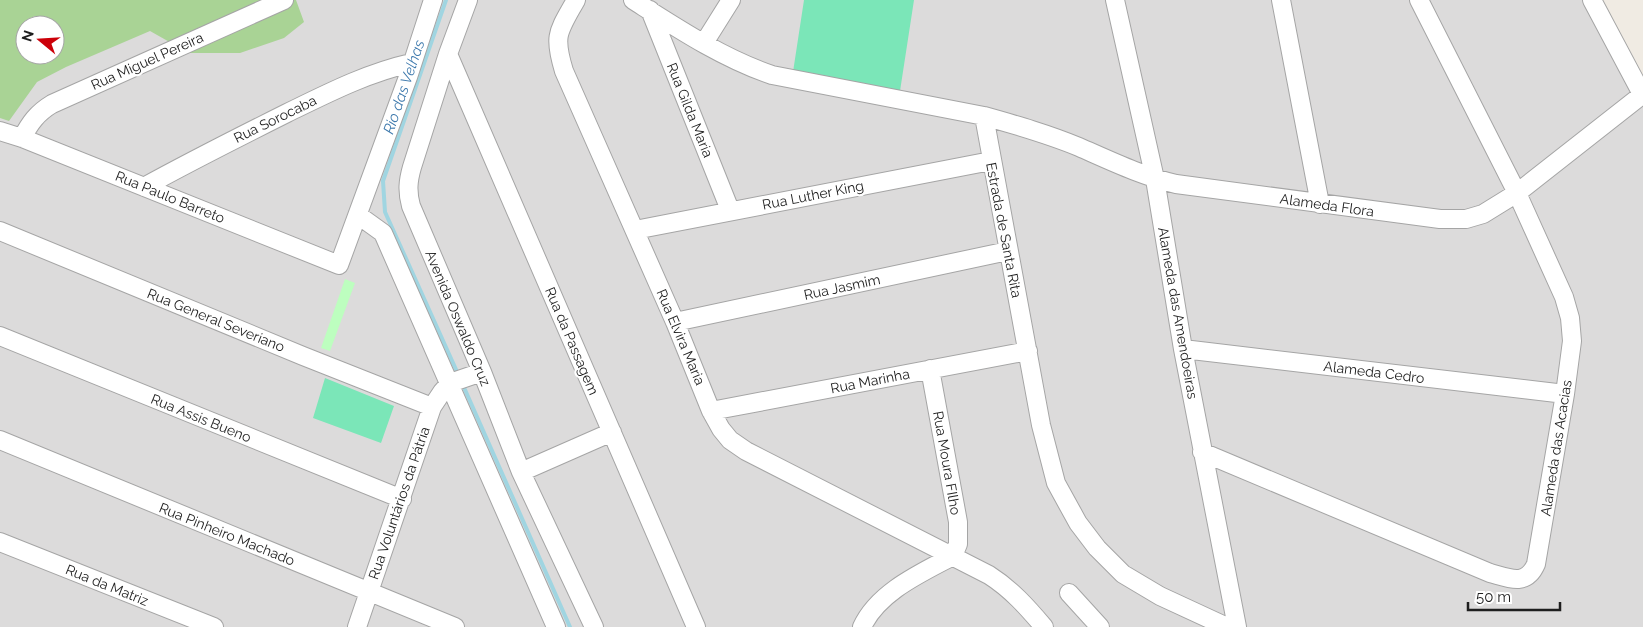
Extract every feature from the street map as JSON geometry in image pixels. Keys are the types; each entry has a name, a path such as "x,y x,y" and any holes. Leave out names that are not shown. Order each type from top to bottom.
{"street":[{"name":"Rua Miguel Pereira","path":"22,138 30,122 41,111 52,104 284,0"},
{"path":"361,217 433,0"},
{"name":"Avenida Oswaldo Cruz","path":"468,0 448,54 412,167 407,193 465,378 556,627"},
{"name":"Rua Elvira Maria","path":"576,0 558,33 558,44 564,71 675,322 711,411 721,429 730,440 746,451 989,575 1024,604 1044,627"},
{"path":"633,0 736,61 772,75 984,116"},
{"path":"704,43 731,0"},
{"name":"Alameda das Amendoeiras","path":"1115,0 1156,179 1183,349 1237,627"},
{"path":"1281,0 1320,204"},
{"name":"Alameda das Acacias","path":"1202,452 1490,573 1514,579 1524,578 1532,573 1536,564 1565,394 1572,341 1570,318 1564,297 1517,193 1419,0"},
{"path":"1592,0 1643,95"},
{"name":"Rua Gilda Maria","path":"650,10 730,210"},
{"name":"Rua da Passagem","path":"448,54 696,627"},
{"name":"Rua Sorocaba","path":"144,187 208,151 351,82 393,67 411,63"},
{"path":"436,93 468,97"},
{"name":"Alameda Flora","path":"984,116 1045,134 1156,179 1176,184 1440,219 1466,219 1483,214 1517,193 1643,95"},
{"name":"Estrada de Santa Rita","path":"984,116 1041,424 1056,483 1078,523 1097,548 1123,574 1160,596 1227,627"},
{"name":"Rua Paulo Barreto","path":"0,131 22,138 340,265 361,217"},
{"name":"Rua Luther King","path":"635,230 730,210 991,161"},
{"name":"Avenida Oswaldo Cruz","path":"361,217 383,233 521,472 594,627"},
{"name":"Rua General Severiano","path":"0,230 303,356 432,407"},
{"name":"Rua Jasmim","path":"675,322 1008,251"},
{"name":"Rua Assis Bueno","path":"0,336 402,499"},
{"name":"Alameda Cedro","path":"1183,349 1565,394"},
{"name":"Rua Marinha","path":"711,411 1028,351"},
{"name":"Rua Moura FIlho","path":"930,369 958,522 958,544 953,556"},
{"name":"Rua Voluntários da Pátria","path":"357,627 432,407 442,392 465,378"},
{"path":"521,472 612,432"},
{"name":"Rua Pinheiro Machado","path":"0,440 368,593 455,627"},
{"name":"Rua da Matriz","path":"0,542 214,627"},
{"path":"862,627 866,618 882,600 906,582 953,556"},
{"path":"1069,593 1100,627"}],"shaded area":[{"path":"0,0 1590,0 1643,107 1643,627 0,627"}],"green space":[{"path":"0,0 296,0 304,22 284,38 240,53 189,53 150,31 66,67 37,82 9,121 0,118"},
{"path":"804,0 914,0 900,91 793,72"},
{"path":"345,279 355,283 330,351 321,348"},
{"path":"325,378 394,406 381,443 313,418"}],"waterway":[{"name":"Rio das Velhas","path":"446,0 383,181 385,212 458,374"},
{"path":"462,383 570,627"}]}
